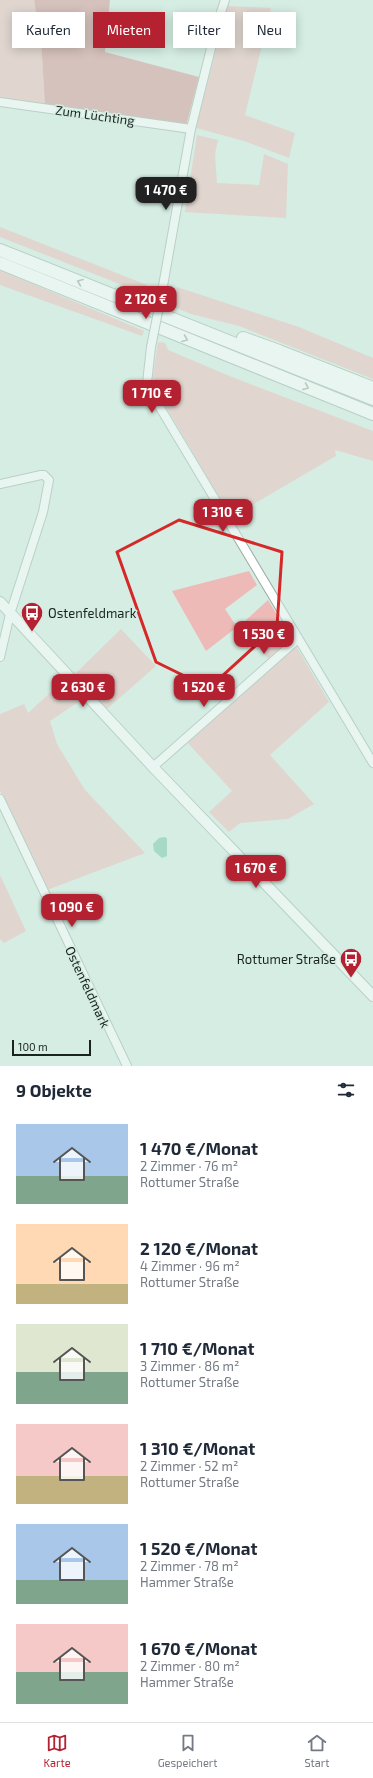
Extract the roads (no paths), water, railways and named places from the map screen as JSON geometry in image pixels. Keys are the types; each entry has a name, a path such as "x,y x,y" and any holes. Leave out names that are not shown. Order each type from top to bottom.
{"highway":[{"path":"0,250 373,399"},
{"path":"0,263 373,414"},
{"path":"182,322 210,329 279,351 373,388"}],"main road":[{"path":"0,602 152,767 372,995"}],"street":[{"path":"223,0 191,129 151,348 147,383 150,391 373,763"},
{"name":"Zum Lüchting","path":"0,102 191,129"},
{"path":"0,484 41,475 48,477 49,480 43,512 10,614 0,657"},
{"path":"0,621 6,620 10,614"},
{"path":"152,767 298,639"},
{"name":"Ostenfeldmark","path":"0,799 127,1066"}],"place":[{"name":"Ostenfeldmark","path":"32,632"},
{"name":"Rottumer Straße","path":"351,978"}]}
